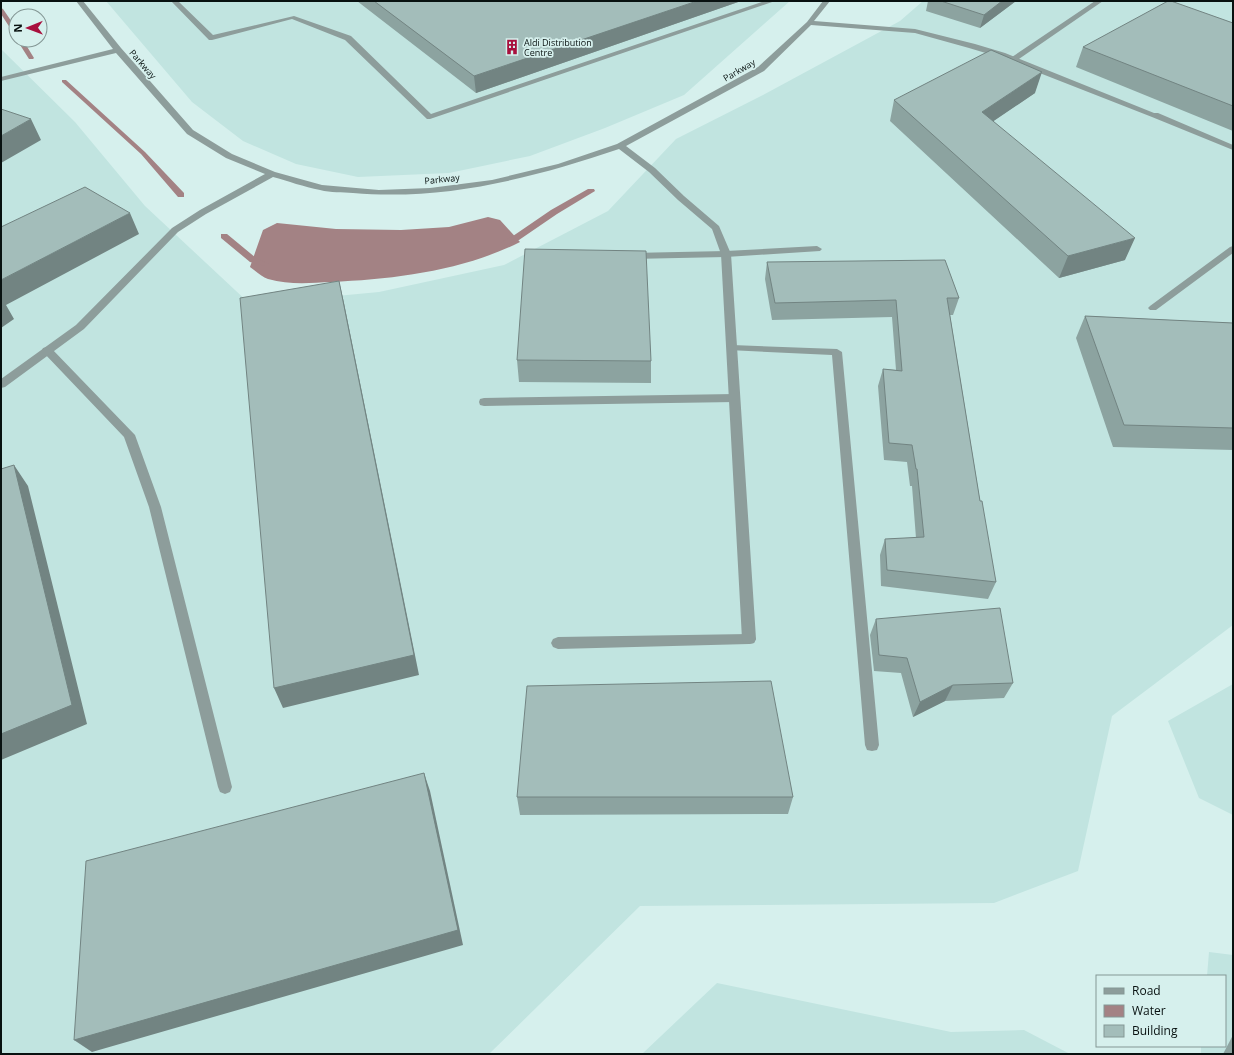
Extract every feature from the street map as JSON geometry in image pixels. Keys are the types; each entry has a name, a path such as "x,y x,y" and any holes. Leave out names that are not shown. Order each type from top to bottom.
{"street":[{"name":"Parkway","path":"79,1 118,50 190,132 229,156 272,174 321,188 379,193 430,191 492,183 561,166 620,146 761,69 809,23 826,1"},
{"path":"174,1 212,38 292,18 348,38 430,117 772,1"},
{"path":"1013,59 1100,1"},
{"path":"809,23 915,31 1013,59 1155,115 1233,148"},
{"path":"1,79 118,50"},
{"path":"558,643 749,638 726,254 716,228 652,170 620,146"},
{"path":"1,384 80,327 175,230 203,212 272,174"},
{"path":"618,256 726,254 817,249"},
{"path":"1153,308 1233,249"},
{"path":"732,348 837,352 872,745"},
{"path":"47,350 129,435 155,507 225,787"},
{"path":"484,402 735,398"}],"shaded area":[{"name":"Aldi Distribution Centre","path":"106,1 790,1 684,95 605,128 530,156 449,173 358,177 296,164 243,141 192,102"},
{"path":"923,1 1233,1 1233,625 1112,716 1078,871 994,903 640,906 489,1054 1,1054 1,49 75,122 145,206 250,304 379,292 504,265 608,211 676,139 763,95 900,21"},
{"path":"1233,684 1233,815 1199,798 1168,721"},
{"path":"1209,952 1233,955 1233,1054 1201,1054 1201,1047 1226,1047 1226,975 1207,975"},
{"path":"717,983 951,1032 1024,1030 1070,1054 642,1054"}],"water":[{"path":"488,217 500,220 520,242 498,252 452,267 379,279 300,283 268,279 250,267 263,230 277,223 336,229 401,230 449,227"}],"building":[{"name":"Aldi Distribution Centre","path":"374,1 697,1 474,76"},
{"path":"941,1 1002,1 984,15"},
{"path":"1168,1 1233,23 1233,106 1083,47"},
{"path":"991,50 1042,72 982,112 1135,238 1068,256 894,100"},
{"path":"1,109 31,119 1,136"},
{"path":"85,187 130,213 1,280 1,227"},
{"path":"525,249 646,251 651,361 517,360"},
{"path":"945,260 959,298 947,298 980,501 982,501 996,582 887,570 885,539 924,537 917,469 912,445 889,443 883,369 902,371 896,300 775,303 767,262"},
{"path":"339,281 414,655 274,688 240,298"},
{"path":"1085,316 1233,323 1233,428 1124,425"},
{"path":"14,465 72,705 1,734 1,469"},
{"path":"1000,608 1013,683 953,685 920,702 907,658 879,655 876,619"},
{"path":"771,681 793,797 517,797 527,686"},
{"path":"424,773 458,930 74,1040 86,861"}],"waterway":[{"path":"1,10 8,21"},
{"path":"25,48 31,58"},
{"path":"64,81 143,153 181,195"},
{"path":"504,243 516,238 554,212 591,191"},
{"path":"224,236 253,260 265,264"}],"place":[{"name":"Aldi Distribution Centre","path":"512,47"}]}
